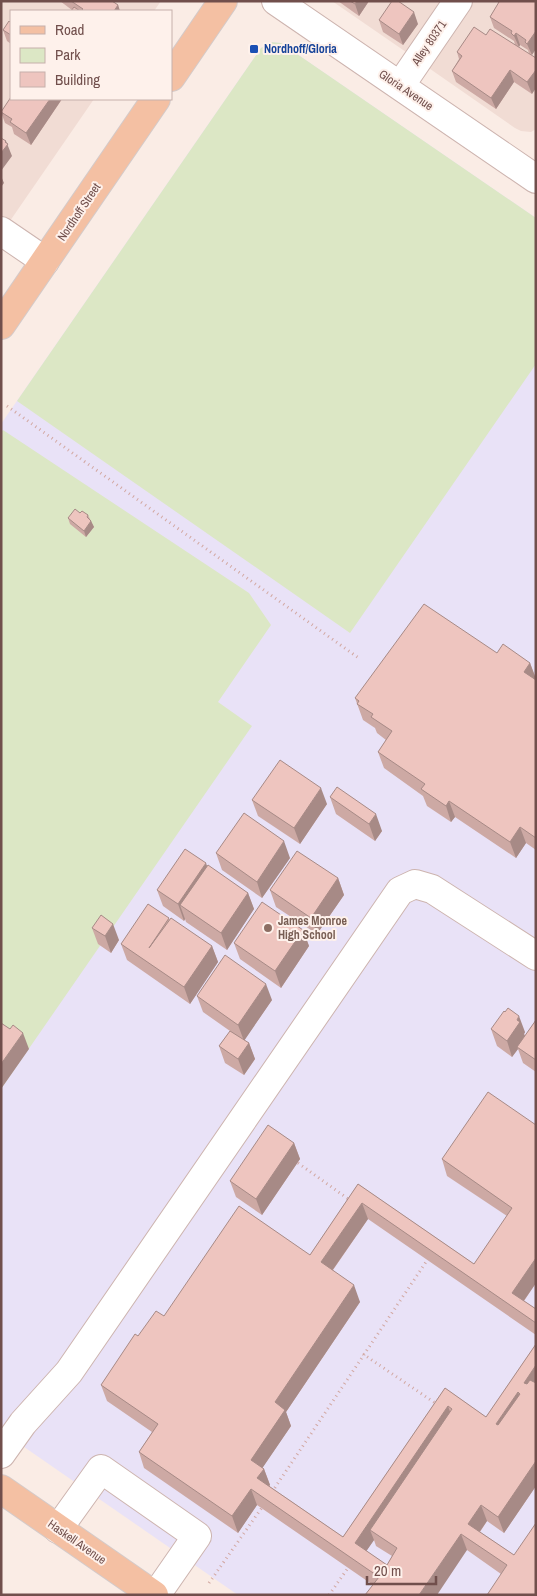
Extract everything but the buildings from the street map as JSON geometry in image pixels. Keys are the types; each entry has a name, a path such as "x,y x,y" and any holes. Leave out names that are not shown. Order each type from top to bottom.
{"main road":[{"path":"172,76 224,1"},
{"name":"Nordhoff Street","path":"1,326 155,100"},
{"name":"Haskell Avenue","path":"1,1489 155,1595"}],"street":[{"name":"Gloria Avenue","path":"276,1 536,178"},
{"name":"Alley 80371","path":"400,86 458,1"},
{"path":"1,231 46,261"},
{"path":"1,1454 23,1423 69,1372 400,891 415,884 432,889 536,956"},
{"path":"58,1529 101,1469 197,1536 155,1595"}],"path":[{"path":"7,406 360,659"},
{"path":"298,1163 352,1202"},
{"path":"270,1495 430,1255"},
{"path":"363,1354 445,1410"},
{"path":"208,1583 264,1504 272,1509"},
{"path":"330,1595 348,1568"}],"shaded area":[{"path":"1,1 161,1 155,10 10,10 10,100 93,100 1,234"},
{"path":"332,1 440,1 406,52"},
{"path":"466,1 536,1 536,129 531,132 515,128 423,64"},
{"name":"James Monroe High School","path":"271,42 281,43 536,218 536,1595 238,1595 1,1431 1,424 261,48"}],"green space":[{"path":"271,42 281,43 536,218 536,364 350,633 17,401 261,48"},
{"path":"3,430 249,593 271,625 218,702 252,726 1,1089 1,432"}],"place":[{"name":"Nordhoff/Gloria","path":"254,49"},
{"name":"James Monroe High School","path":"268,928"}]}
